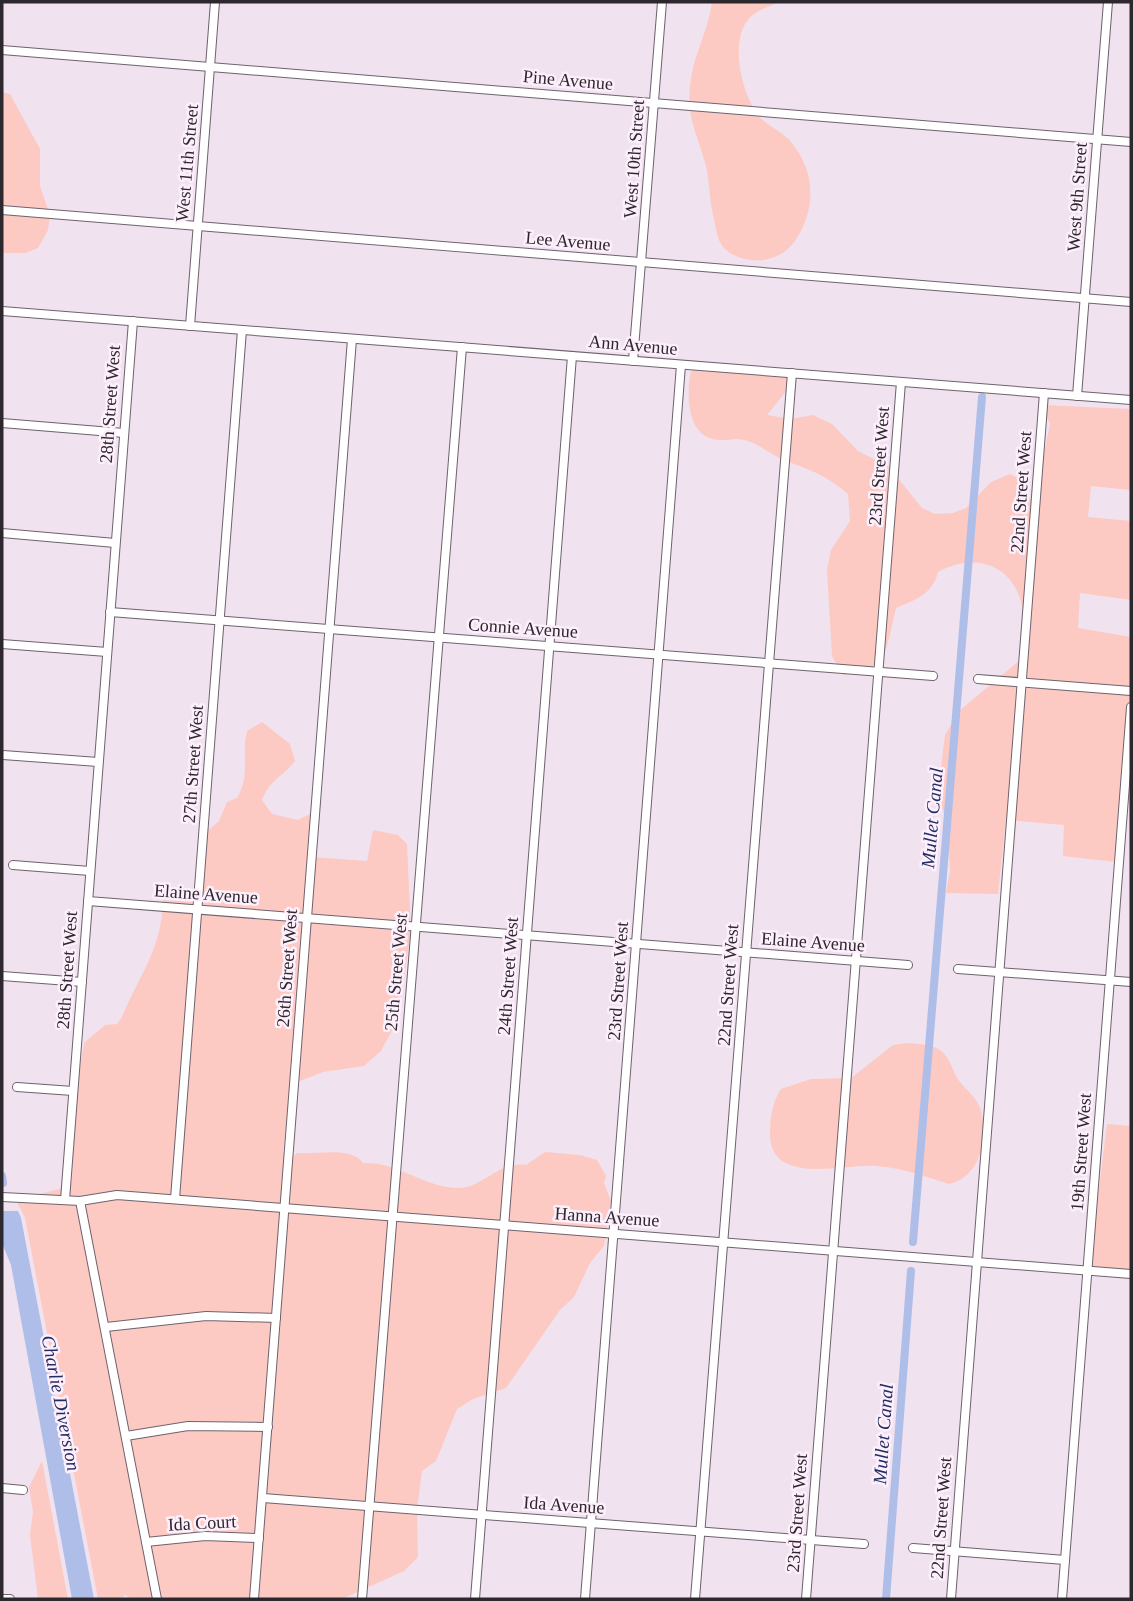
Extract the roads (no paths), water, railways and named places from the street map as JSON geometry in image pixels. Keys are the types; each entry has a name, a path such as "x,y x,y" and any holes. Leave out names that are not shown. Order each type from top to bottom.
{"street":[{"name":"West 11th Street","path":"190,326 215,2"},
{"name":"West 10th Street","path":"634,361 662,2"},
{"name":"West 9th Street","path":"1077,396 1108,2"},
{"name":"Pine Avenue","path":"2,50 1131,142"},
{"name":"Lee Avenue","path":"2,210 1131,302"},
{"name":"Ann Avenue","path":"2,312 1131,400"},
{"name":"28th Street West","path":"65,1200 133,321"},
{"name":"27th Street West","path":"175,1199 242,330"},
{"name":"26th Street West","path":"254,1599 352,339"},
{"name":"25th Street West","path":"362,1599 461,347"},
{"name":"24th Street West","path":"475,1599 572,356"},
{"name":"23rd Street West","path":"585,1599 681,365"},
{"name":"22nd Street West","path":"695,1599 792,373"},
{"name":"23rd Street West","path":"806,1599 901,382"},
{"name":"22nd Street West","path":"951,1599 1044,393"},
{"path":"2,423 124,433"},
{"path":"2,533 115,542"},
{"name":"Connie Avenue","path":"110,612 933,676"},
{"path":"2,644 107,652"},
{"path":"978,679 1131,691"},
{"name":"19th Street West","path":"1062,1599 1131,707"},
{"path":"3,755 98,762"},
{"path":"13,864 90,871"},
{"name":"Elaine Avenue","path":"88,901 908,965"},
{"path":"958,969 1131,982"},
{"path":"2,976 82,982"},
{"path":"17,1087 73,1091"},
{"name":"Hanna Avenue","path":"80,1201 107,1195 175,1199 1131,1274"},
{"path":"2,1197 80,1201 157,1599"},
{"path":"106,1327 206,1316 276,1318"},
{"path":"126,1436 188,1426 268,1427"},
{"path":"2,1488 23,1490"},
{"name":"Ida Avenue","path":"263,1498 864,1544"},
{"name":"Ida Court","path":"146,1542 205,1536 259,1538"},
{"path":"913,1548 1065,1560"},
{"path":"2,1599 10,1599"}],"water":[{"path":"2,1211 18,1211 21,1218 94,1599 72,1599 11,1265 2,1243"}],"waterway":[{"name":"Mullet Canal","path":"913,1242 982,397"},
{"name":"Charlie Diversion","path":"2,1176 3,1183"},
{"name":"Mullet Canal","path":"886,1599 911,1271"}]}
